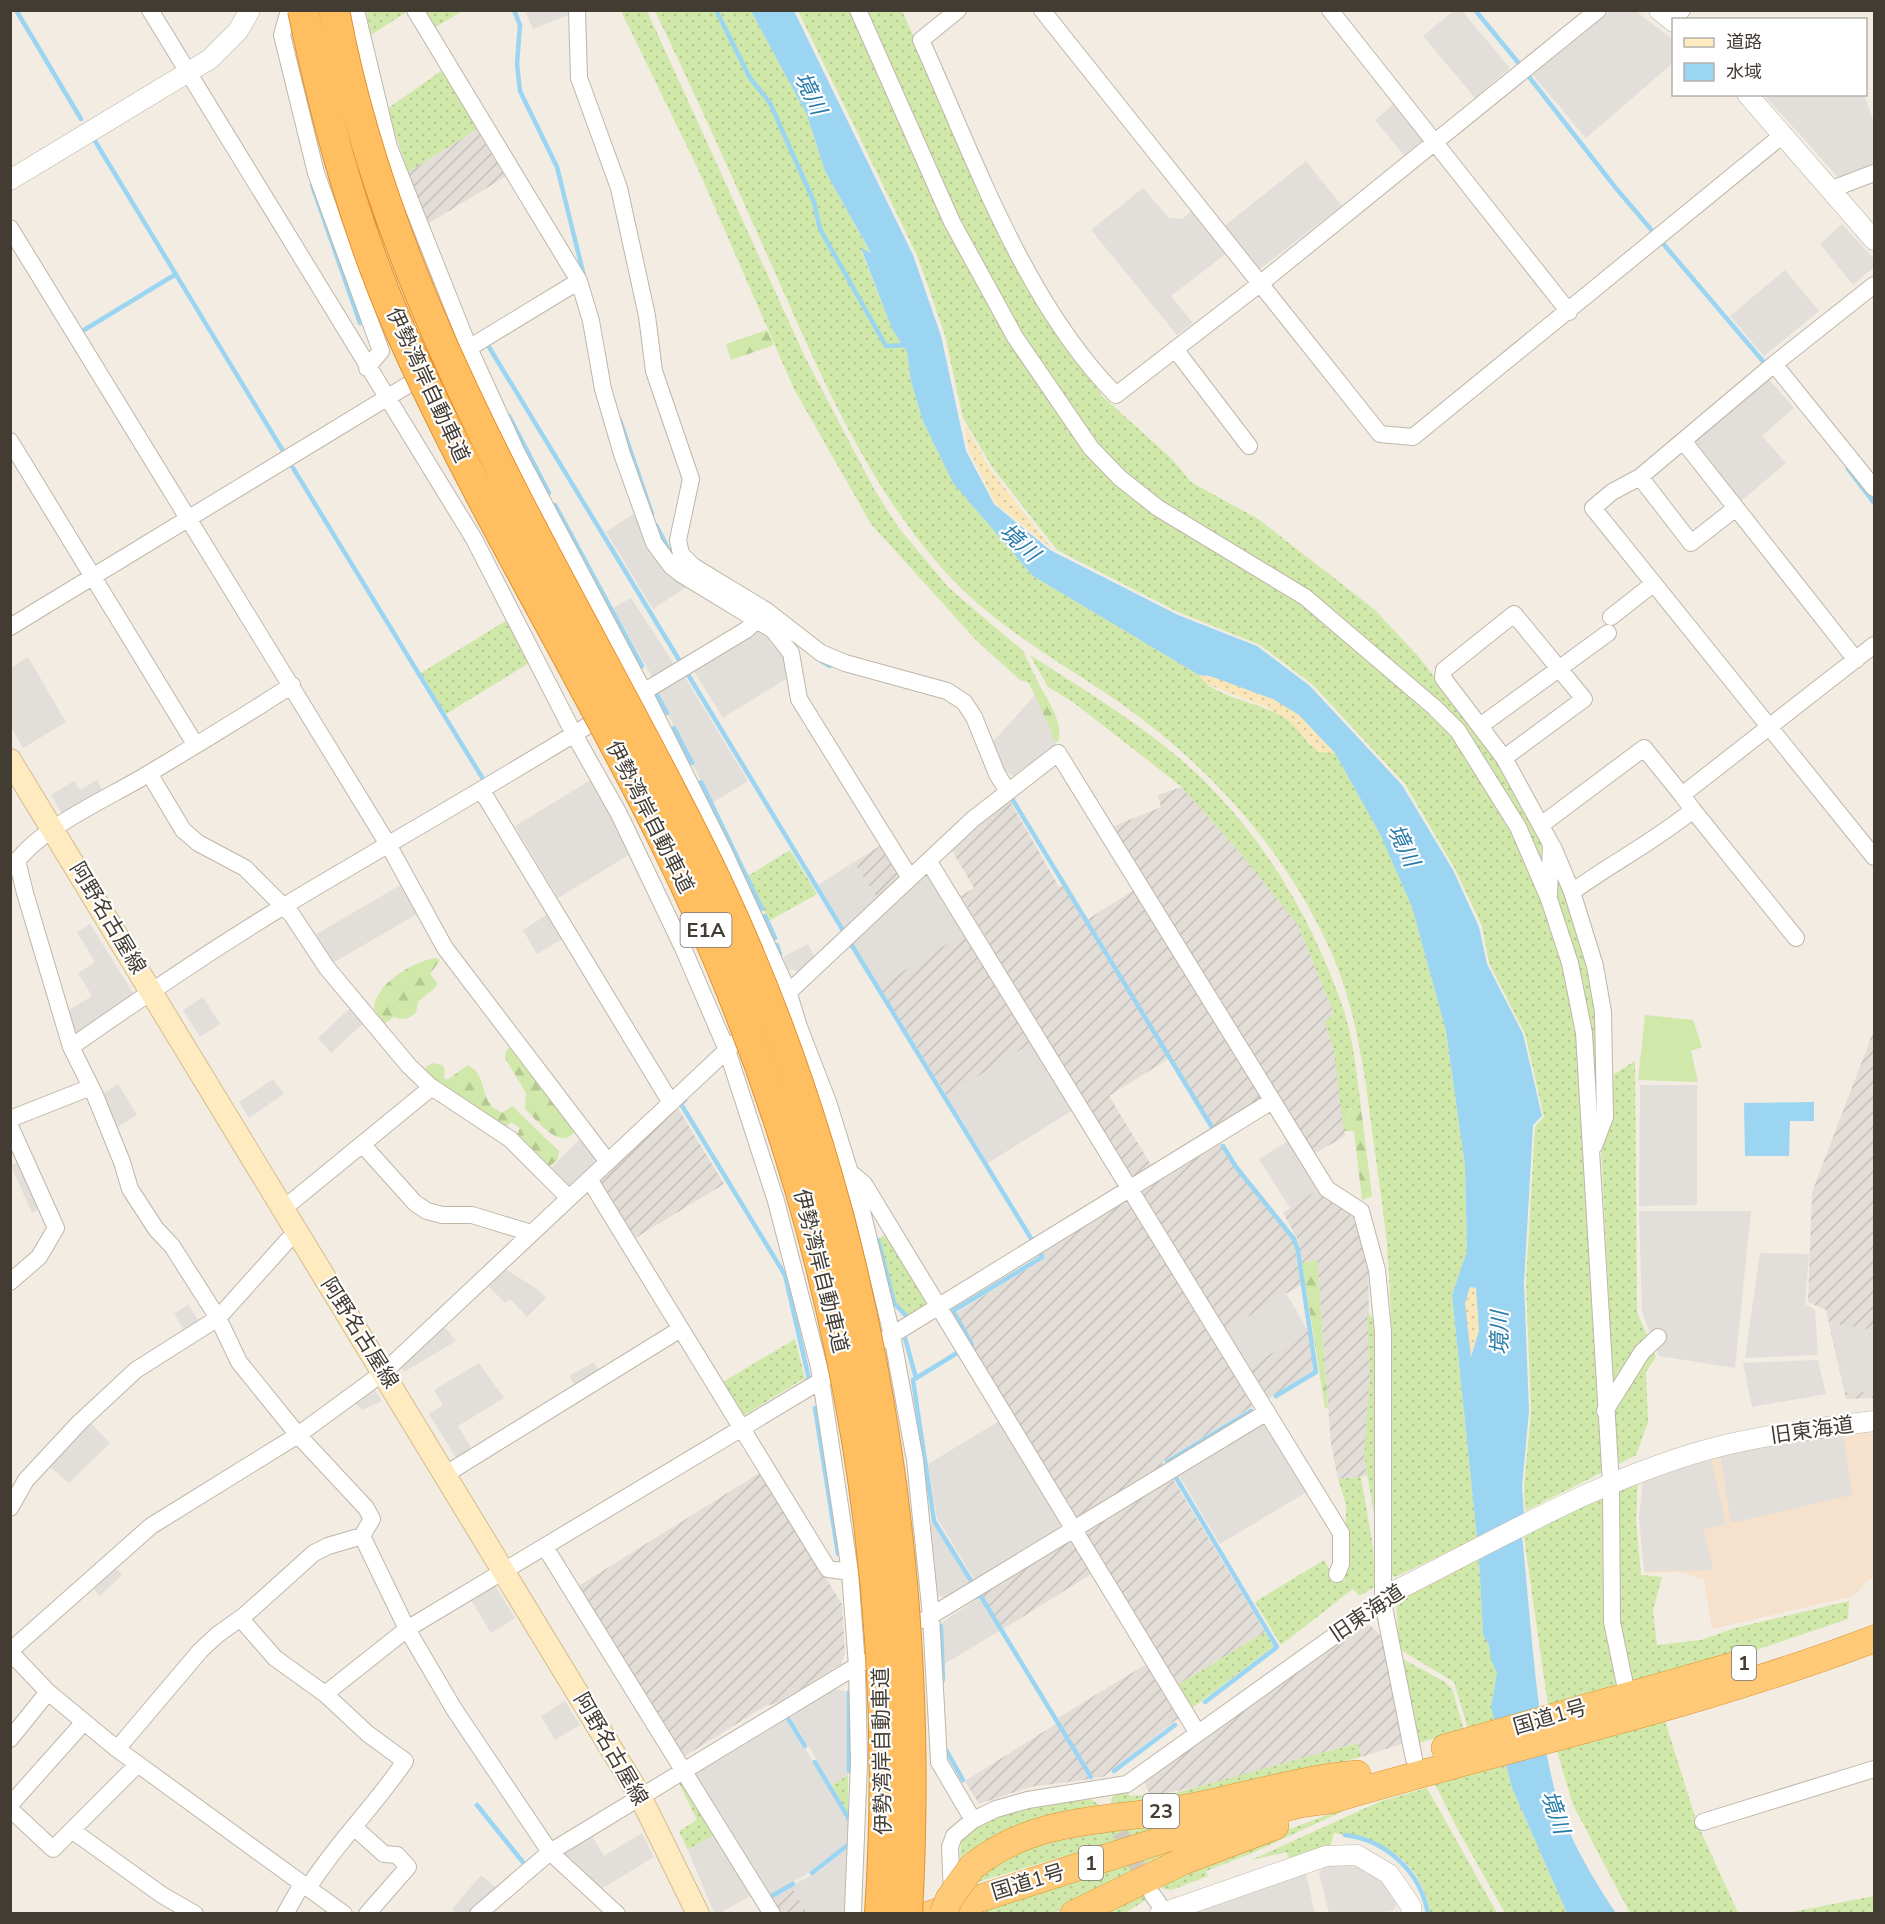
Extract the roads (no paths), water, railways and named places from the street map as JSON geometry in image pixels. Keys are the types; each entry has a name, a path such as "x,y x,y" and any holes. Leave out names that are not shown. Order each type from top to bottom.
{"highway":[{"name":"伊勢湾岸自動車道","path":"303,10 343,176 400,328 467,469 662,835 744,1020 800,1184 820,1258 850,1392 872,1540 883,1684 884,1803 867,1912"},
{"name":"伊勢湾岸自動車道","path":"334,10 354,104 375,172 406,261 442,349 498,463 699,845 769,1004 825,1162 860,1302 895,1505 912,1719 908,1914"},
{"name":"国道1号","path":"1622,1708 1875,1621"},
{"name":"国道1号","path":"945,1911 1229,1821 1350,1780 1357,1774 1428,1760 1832,1655 1875,1639"},
{"name":"国道1号","path":"1229,1821 1330,1800 1428,1760"},
{"name":"23","path":"945,1911 949,1899 972,1867 1009,1841 1053,1827 1194,1806 1322,1777 1357,1774"},
{"path":"1074,1914 1180,1862 1296,1818 1330,1800"}],"main road":[{"name":"阿野名古屋線","path":"10,760 640,1796 698,1914"}],"street":[{"path":"150,10 367,368 474,539 574,734 619,814 683,948 727,1050 776,1201 821,1381 850,1572 867,1912"},
{"path":"10,180 188,73 226,46 250,10"},
{"path":"290,10 282,35 316,173 381,351 367,368"},
{"path":"356,10 389,147 468,348 517,453 644,692 724,852 788,991 851,1174 892,1335 915,1460 931,1616 939,1762 973,1820"},
{"path":"415,10 579,281 591,321 603,389 622,454 654,543 671,566 681,574 763,616 791,653 799,699 910,878"},
{"path":"577,10 579,78 616,180 647,316 654,371 691,479 678,540 681,554 693,566 763,616 821,652 845,663 947,691 964,702 974,717 1007,790"},
{"path":"858,10 952,222 1015,337 1091,448 1120,478 1158,508 1305,597 1434,707 1458,731 1492,781 1518,827 1549,899 1570,963 1584,1034 1605,1411 1612,1622 1622,1708"},
{"path":"958,10 921,40 1012,243 1056,318 1094,373 1116,395 1261,283 1598,10"},
{"path":"1042,10 1380,434 1413,437 1569,312 1784,134"},
{"path":"1330,10 1569,312"},
{"path":"1749,96 1875,240"},
{"path":"1832,189 1875,173"},
{"path":"10,228 389,846 445,948 608,1162"},
{"path":"10,627 579,281"},
{"path":"1875,285 1770,367 1640,477 1612,492 1593,508 1875,857"},
{"path":"1174,349 1249,446"},
{"path":"1770,367 1875,488"},
{"path":"10,441 195,744"},
{"path":"1684,442 1856,660"},
{"path":"1640,477 1691,543 1736,507"},
{"path":"1480,726 1560,668 1653,584"},
{"path":"1504,758 1584,699 1515,614 1444,669 1443,678 1504,758 1551,844 1572,892 1595,966 1603,1012 1605,1117 1592,1150"},
{"path":"71,1047 152,991 283,907 482,791 763,616"},
{"path":"1682,795 1875,645"},
{"path":"117,1749 200,1651 314,1554 328,1546 362,1536 372,1520 366,1508 298,1435 239,1362 218,1318 172,1246 156,1229 130,1190 122,1162 91,1087 71,1047 25,893 14,866 53,828 292,686"},
{"path":"1541,825 1644,748 1796,938"},
{"path":"344,1914 117,1749 48,1692 10,1651 151,1526 298,1435 384,1372 910,878 1007,790 1058,753 1327,1189 1361,1211 1377,1270 1383,1332 1389,1597 1428,1760"},
{"path":"149,773 183,830 206,848 245,868 283,907 327,968 409,1066 432,1087 510,1139 569,1198"},
{"path":"482,791 671,1103"},
{"path":"1572,892 1609,866 1658,838 1693,810"},
{"path":"1549,899 1551,844"},
{"path":"929,862 1341,1533 1341,1564 1337,1574"},
{"path":"10,1119 91,1087"},
{"path":"283,1209 432,1087"},
{"path":"325,1694 407,1629 821,1381 1272,1101"},
{"path":"10,1126 56,1227 39,1257 10,1282"},
{"path":"362,1144 415,1203 427,1211 442,1215 472,1215 531,1233"},
{"path":"851,1174 864,1184 1197,1732"},
{"path":"589,1179 828,1569 850,1572"},
{"path":"10,1508 26,1480 79,1423 136,1370 218,1318 288,1240 299,1234"},
{"path":"446,1474 680,1330"},
{"path":"1605,1411 1642,1352 1658,1337"},
{"path":"478,1914 550,1852 856,1666 931,1616 1267,1412"},
{"name":"旧東海道","path":"945,1911 950,1847 954,1836 973,1820 996,1809 1028,1800 1127,1784 1389,1597 1607,1485 1719,1447 1763,1437 1875,1421"},
{"path":"362,1536 407,1629 454,1709 550,1852 617,1914"},
{"path":"545,1547 772,1914"},
{"path":"241,1618 275,1658 325,1694 368,1734 405,1761 380,1798 322,1865 285,1914"},
{"path":"10,1739 48,1692"},
{"path":"84,1722 10,1807 53,1849 138,1764"},
{"path":"859,1763 939,1762"},
{"path":"1703,1822 1875,1769"},
{"path":"1100,1790 1107,1808"},
{"path":"355,1827 384,1854 397,1855 408,1867 367,1914"},
{"path":"73,1831 162,1895 195,1914"},
{"path":"1152,1894 1163,1913 1326,1856 1357,1855 1389,1874 1410,1906 1412,1914"}],"water":[{"name":"境川","path":"751,11 794,11 913,255 941,336 966,451 994,504 1050,550 1178,615 1257,646 1310,686 1402,785 1453,870 1479,927 1487,964 1523,1034 1542,1116 1533,1125 1524,1283 1529,1411 1522,1487 1524,1514 1477,1538 1452,1295 1467,1251 1465,1166 1446,1031 1412,907 1380,834 1335,753 1299,715 1273,699 1210,676 1199,675 1033,576 953,483 923,421 911,381 907,352 892,329 861,248 871,253 825,171 807,115","holes":["1470,1287 1476,1288 1479,1330 1471,1357 1465,1303"]},
{"path":"1814,1102 1814,1121 1790,1121 1789,1156 1745,1156 1744,1103"},
{"name":"境川","path":"1522,1536 1538,1700 1556,1796 1566,1825 1599,1887 1616,1913 1567,1913 1512,1788 1491,1707 1497,1673 1491,1660 1489,1645 1483,1635 1479,1558"}],"waterway":[{"path":"16,10 81,119"},
{"path":"514,10 520,25 517,64 520,91 557,167 584,276"},
{"path":"716,10 750,78 770,103 814,202 820,229 886,346 907,345"},
{"path":"1475,10 1521,66"},
{"path":"1526,73 1615,187 1767,366"},
{"path":"95,141 283,451"},
{"path":"312,185 360,323"},
{"path":"84,330 176,274"},
{"path":"489,347 681,663"},
{"path":"509,416 549,493"},
{"path":"620,420 652,514"},
{"path":"293,468 483,779"},
{"path":"1848,469 1874,503"},
{"path":"555,505 642,666"},
{"path":"656,525 670,552"},
{"path":"821,661 830,666"},
{"path":"687,673 844,932"},
{"path":"657,695 667,713"},
{"path":"674,728 692,763"},
{"path":"701,782 762,909"},
{"path":"1011,797 1213,1129"},
{"path":"765,916 775,938"},
{"path":"851,944 1032,1240"},
{"path":"777,945 780,954"},
{"path":"685,1100 681,1104 785,1275 809,1379 806,1381"},
{"path":"1223,1146 1236,1167 1294,1239 1298,1251 1316,1372 1276,1396"},
{"path":"878,1240 894,1303 908,1318"},
{"path":"969,1345 972,1344 953,1311 1042,1257 1039,1251"},
{"path":"905,1338 916,1378"},
{"path":"957,1353 913,1380 934,1521 973,1584"},
{"path":"815,1408 838,1554"},
{"path":"1169,1465 1167,1462 1251,1411"},
{"path":"1175,1476 1277,1647 1205,1702"},
{"path":"976,1597 980,1595 1091,1777"},
{"path":"941,1626 943,1680"},
{"path":"849,1692 849,1771"},
{"path":"786,1715 805,1746"},
{"path":"1114,1771 1175,1725"},
{"path":"945,1748 963,1780"},
{"path":"815,1762 849,1819"},
{"path":"477,1805 526,1866"},
{"path":"1345,1835 1374,1844 1399,1861 1418,1885 1428,1914"},
{"path":"812,1873 849,1844"},
{"path":"768,1898 793,1884"}],"tunnel":[{"path":"1109,1811 1148,1887"}]}
